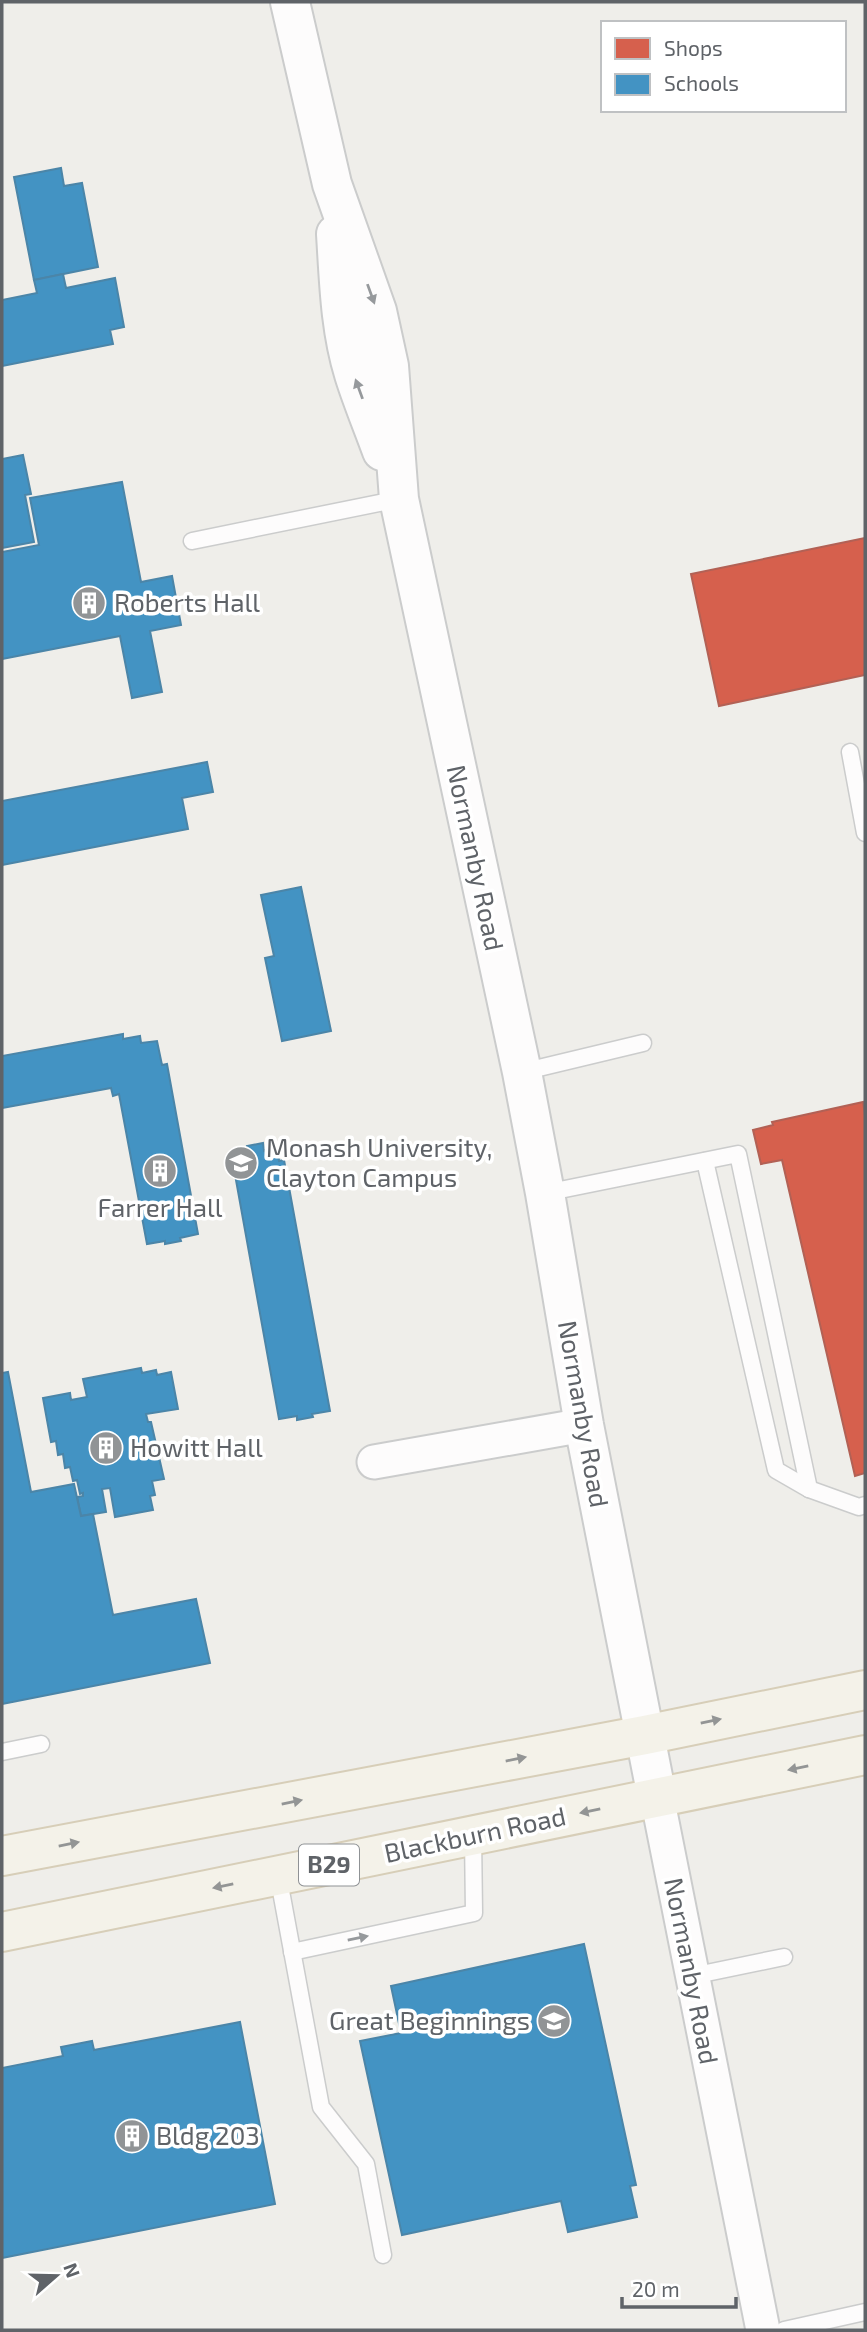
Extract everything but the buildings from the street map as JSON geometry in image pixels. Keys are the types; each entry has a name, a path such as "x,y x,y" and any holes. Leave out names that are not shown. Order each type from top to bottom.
{"main road":[{"path":"2,1856 645,1735 865,1690"},
{"name":"Blackburn Road","path":"2,1932 865,1755"}],"street":[{"name":"Normanby Road","path":"290,2 332,184 342,317 348,347 354,374 400,499 522,1072 584,1425 763,2330"},
{"path":"374,1462 584,1425"}],"lane":[{"path":"192,541 400,499"},
{"path":"850,752 865,832"},
{"path":"522,1072 643,1042"},
{"path":"545,1193 738,1154 809,1489"},
{"path":"705,1161 776,1470 809,1489 863,1508"},
{"path":"2,1752 41,1744"},
{"path":"292,1952 474,1913 473,1835"},
{"path":"278,1875 321,2107 366,2164 383,2255"},
{"path":"692,1976 783,1957"},
{"path":"784,2330 865,2312"}],"place":[{"name":"Roberts Hall","path":"89,603"},
{"name":"Monash University, Clayton Campus","path":"241,1163"},
{"name":"Farrer Hall","path":"160,1171"},
{"name":"Howitt Hall","path":"106,1448"},
{"name":"Great Beginnings","path":"554,2021"},
{"name":"Bldg 203","path":"132,2136"}]}
